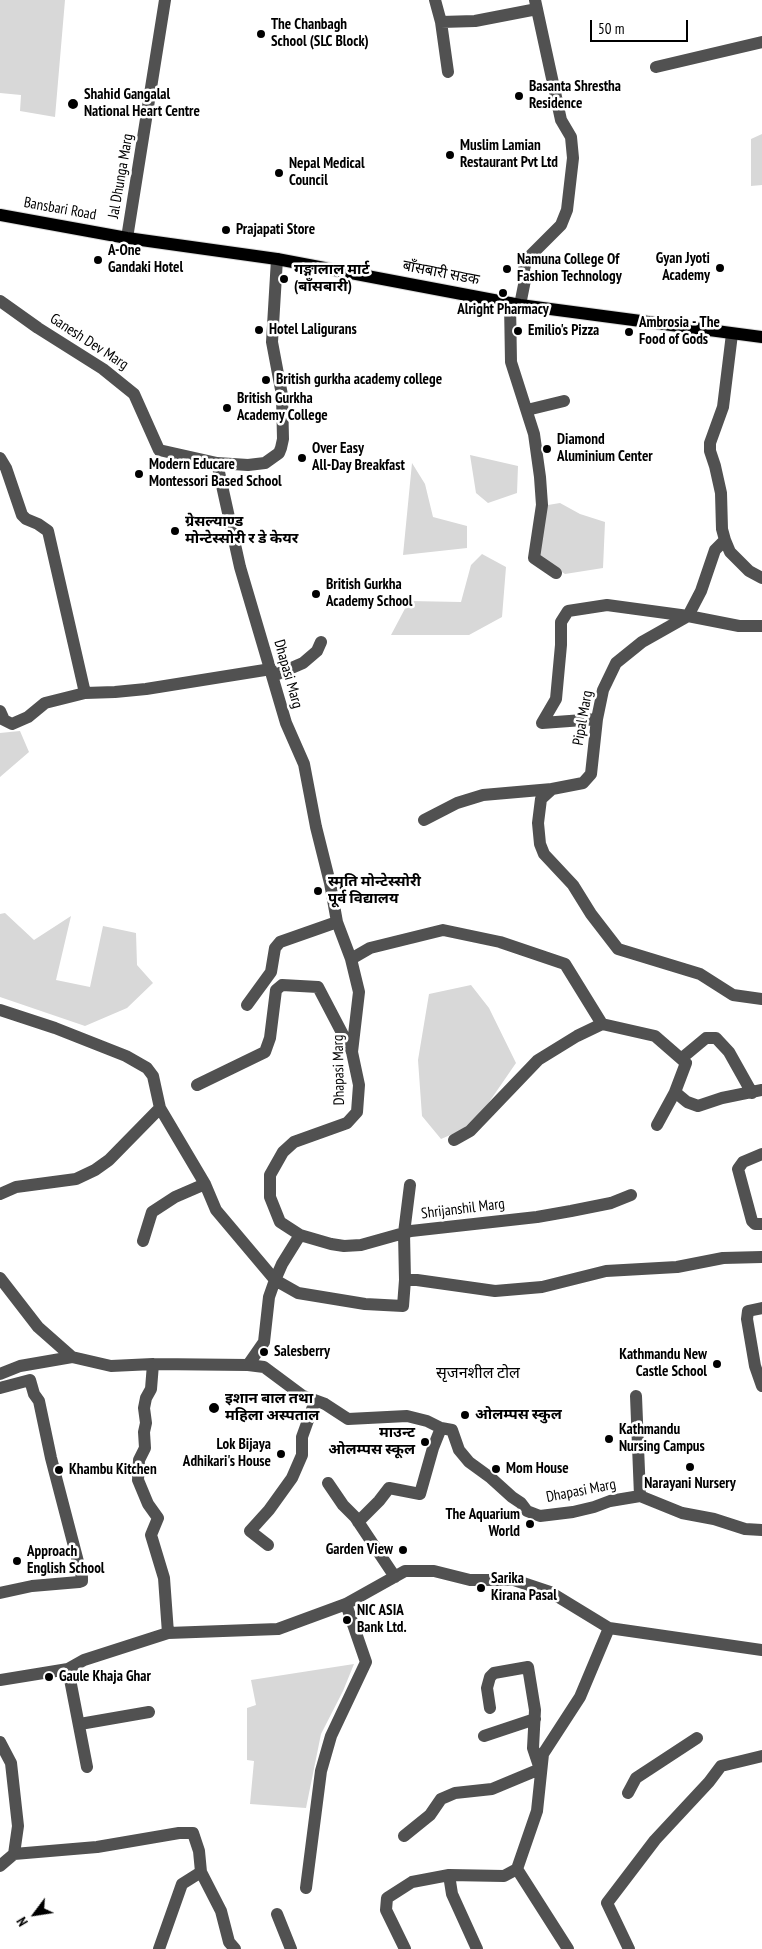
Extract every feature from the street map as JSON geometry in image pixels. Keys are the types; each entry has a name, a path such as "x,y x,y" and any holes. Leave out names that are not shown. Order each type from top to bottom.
{"main road":[{"name":"Bansbari Road","path":"0,215 114,236"},
{"name":"बाँसबारी सडक","path":"114,236 277,259 515,304 762,337"}],"street":[{"name":"Jal Dhunga Marg","path":"127,238 166,0"},
{"path":"435,0 441,22 448,72"},
{"path":"441,22 475,21 536,5 561,120 571,137 572,158 567,210 561,225 527,259 524,269 525,280 515,304 511,362 534,434 540,477 542,505 534,558 556,573"},
{"path":"656,67 762,42"},
{"path":"217,463 248,465 265,463 279,453 281,448 283,439 282,395 272,342 277,259"},
{"name":"Ganesh Dev Marg","path":"0,301 38,328 103,369 134,394 159,450 217,463"},
{"path":"732,334 723,407 710,443 710,451 721,493 722,529 725,540 730,552 749,571 762,578"},
{"path":"527,410 564,401"},
{"path":"0,458 6,468 22,514 26,519 48,531 85,693"},
{"name":"Dhapasi Marg","path":"217,463 240,567 286,723 304,764 337,922 351,959 359,992 352,1052 359,1085 357,1112 347,1123 294,1142 283,1152 270,1175 270,1197 280,1222 300,1235"},
{"path":"688,616 701,591 716,550 725,540"},
{"path":"597,719 542,723 556,700 561,645 560,622 568,611 607,605 688,616 739,626 762,626"},
{"name":"Pipal Marg","path":"424,820 457,803 483,795 552,789 583,783 591,774 597,719 603,690 616,663 642,642 688,616"},
{"path":"0,711 4,720 12,724 28,717 45,703 85,693 146,689 272,672 303,663 317,651 321,642"},
{"path":"552,789 541,799 538,823 540,844 544,854 573,885 591,914 618,949 700,974 732,995 762,998"},
{"path":"247,1005 271,972 275,948 280,942 337,922"},
{"path":"351,959 370,948 442,930 500,942 565,964 602,1024"},
{"path":"197,1085 265,1052 270,1038 276,990 282,984 318,987 352,1052"},
{"path":"0,1010 55,1028 117,1053 147,1068 153,1076 160,1108 205,1184 216,1210 274,1280 298,1293 365,1304 402,1306 405,1280 404,1233 410,1185"},
{"path":"454,1140 470,1131 538,1060 577,1036 602,1024 655,1036 682,1058 686,1064 675,1092 656,1125"},
{"path":"675,1092 687,1102 698,1106 722,1098 757,1092 729,1052 716,1038 706,1038 682,1058"},
{"path":"0,1194 16,1187 76,1179 95,1170 109,1160 160,1108"},
{"path":"762,1154 743,1162 738,1169 752,1221 755,1224 762,1224"},
{"path":"143,1241 152,1212 175,1197 205,1184"},
{"name":"Shrijanshil Marg","path":"300,1235 331,1244 344,1246 361,1245 404,1233 537,1217 611,1203 631,1195"},
{"path":"248,1365 264,1342 269,1297 274,1280 300,1235"},
{"path":"405,1280 418,1280 495,1291 542,1287 606,1271 677,1267 723,1258 762,1257"},
{"path":"0,1278 38,1327 72,1357"},
{"path":"762,1308 748,1311 747,1319 757,1347 755,1366 762,1386"},
{"path":"0,1374 20,1366 72,1357"},
{"name":"Dhapasi Marg","path":"72,1357 111,1366 153,1364 248,1365 264,1367 304,1396 325,1404 348,1419 408,1416 427,1421 441,1428 452,1430 459,1450 469,1462 521,1503 527,1511 540,1516 573,1512 610,1501 640,1496"},
{"path":"153,1364 152,1388 146,1398 144,1408 146,1448 139,1460 138,1480 148,1504 158,1518 151,1535 164,1578 168,1633"},
{"path":"0,1388 30,1380 34,1394 39,1401 82,1581 32,1586 0,1593"},
{"path":"636,1396 640,1496 682,1513 714,1518 745,1529 762,1530"},
{"path":"268,1545 250,1531 269,1510 292,1478 302,1455 302,1437 315,1401"},
{"path":"358,1522 379,1502 388,1488 420,1494 432,1448 441,1428"},
{"path":"328,1483 358,1522 395,1577"},
{"path":"0,1680 68,1669 84,1660 168,1633 278,1629 346,1604 405,1571 434,1570 470,1580 514,1580 550,1592 609,1628 762,1650"},
{"path":"306,1888 321,1771 331,1736 366,1662 346,1604"},
{"path":"405,1949 386,1910 387,1898 412,1882 449,1875 504,1876 516,1869 537,1811 543,1754 580,1697 609,1628"},
{"path":"490,1708 487,1688 490,1677 494,1673 528,1667 536,1719 533,1748 540,1769"},
{"path":"68,1669 87,1766"},
{"path":"80,1724 149,1712"},
{"path":"484,1736 536,1719"},
{"path":"628,1793 636,1778 697,1738"},
{"path":"0,1742 11,1763 15,1794 18,1826 14,1854"},
{"path":"629,1949 607,1903 655,1840 721,1766 762,1756"},
{"path":"404,1836 430,1815 441,1799 455,1793 492,1788 540,1769"},
{"path":"0,1866 14,1854 97,1847 179,1833 193,1833 199,1851 201,1872 221,1911 229,1942 235,1949"},
{"path":"516,1869 568,1949"},
{"path":"159,1949 182,1884 201,1872"},
{"path":"449,1875 452,1894 477,1949"},
{"path":"277,1914 291,1949"}],"shaded area":[{"path":"0,0 65,0 55,117 20,111 21,95 0,93"},
{"path":"762,134 762,185 751,186 751,139"},
{"path":"470,455 518,466 517,493 488,503 476,493"},
{"path":"412,463 425,484 433,517 467,526 467,548 403,555"},
{"path":"560,503 580,514 605,522 603,568 565,574 532,552 548,505"},
{"path":"482,554 506,567 502,617 469,635 391,635 409,601 461,602 471,565"},
{"path":"20,731 29,752 0,777 0,733"},
{"path":"5,913 34,940 71,916 56,980 90,987 103,926 136,933 137,965 153,983 127,1008 85,1026 0,997 0,914"},
{"path":"471,985 489,1008 516,1063 485,1108 462,1130 441,1139 422,1116 418,1060 429,994"},
{"path":"354,1664 343,1691 321,1734 306,1808 250,1804 254,1761 247,1760 247,1708 256,1705 251,1680"}],"place":[{"name":"The Chanbagh School (SLC Block)","path":"261,34"},
{"name":"Basanta Shrestha Residence","path":"519,96"},
{"name":"Shahid Gangalal National Heart Centre","path":"73,104"},
{"name":"Muslim Lamian Restaurant Pvt Ltd","path":"450,155"},
{"name":"Nepal Medical Council","path":"279,173"},
{"name":"Prajapati Store","path":"226,230"},
{"name":"A-One Gandaki Hotel","path":"98,260"},
{"name":"Gyan Jyoti Academy","path":"720,268"},
{"name":"Namuna College Of Fashion Technology","path":"507,269"},
{"name":"गङ्गालाल मार्ट (बाँसबारी)","path":"284,279"},
{"name":"Alright Pharmacy","path":"503,293"},
{"name":"Hotel Laligurans","path":"259,330"},
{"name":"Emilio's Pizza","path":"518,331"},
{"name":"Ambrosia - The Food of Gods","path":"629,332"},
{"name":"British gurkha academy college","path":"266,380"},
{"name":"British Gurkha Academy College","path":"227,408"},
{"name":"Diamond Aluminium Center","path":"547,449"},
{"name":"Over Easy All-Day Breakfast","path":"302,458"},
{"name":"Modern Educare Montessori Based School","path":"139,474"},
{"name":"ग्रेसल्याण्ड मोन्टेस्सोरी र डे केयर","path":"175,531"},
{"name":"British Gurkha Academy School","path":"316,594"},
{"name":"स्मृति मोन्टेस्सोरी पूर्व विद्यालय","path":"318,891"},
{"name":"Salesberry","path":"264,1352"},
{"name":"Kathmandu New Castle School","path":"717,1364"},
{"name":"इशान बाल तथा महिला अस्पताल","path":"214,1408"},
{"name":"ओलम्पस स्कुल","path":"465,1415"},
{"name":"Kathmandu Nursing Campus","path":"609,1439"},
{"name":"माउन्ट ओलम्पस स्कूल","path":"425,1442"},
{"name":"Lok Bijaya Adhikari's House","path":"281,1454"},
{"name":"Narayani Nursery","path":"690,1467"},
{"name":"Mom House","path":"496,1469"},
{"name":"Khambu Kitchen","path":"59,1470"},
{"name":"The Aquarium World","path":"530,1524"},
{"name":"Garden View","path":"403,1550"},
{"name":"Approach English School","path":"17,1561"},
{"name":"Sarika Kirana Pasal","path":"481,1588"},
{"name":"NIC ASIA Bank Ltd.","path":"347,1620"},
{"name":"Gaule Khaja Ghar","path":"49,1677"}],"district":[{"name":"सृजनशील टोल","path":"478,1373"}]}
